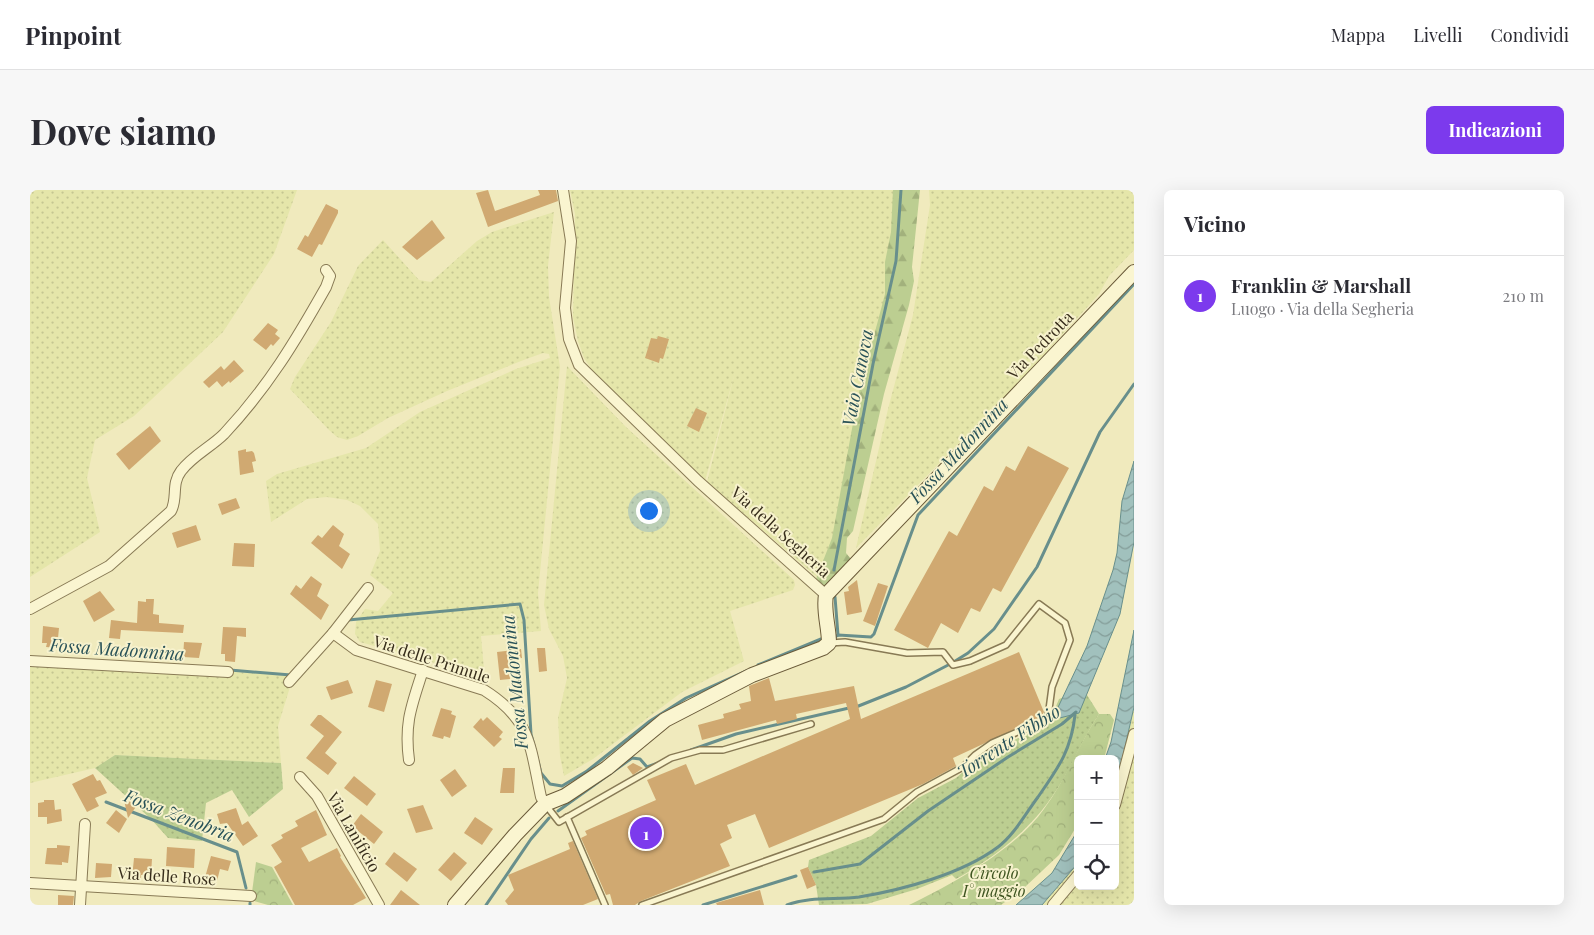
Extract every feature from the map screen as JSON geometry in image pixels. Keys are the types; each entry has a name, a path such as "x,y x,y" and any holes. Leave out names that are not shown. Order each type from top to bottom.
{"street":[{"name":"Via della Segheria","path":"563,190 571,241 565,308 569,339 580,365 698,481 826,595 824,604 829,626 830,644"},
{"path":"30,609 109,566 171,511 175,504 176,481 181,470 223,434 278,371 326,287 330,276 326,270"},
{"name":"Via Pedrotta","path":"826,595 1134,272"},
{"path":"289,682 333,633 368,588"},
{"name":"Via delle Primule","path":"333,633 356,650 484,690 501,700 516,716 529,737 541,797 545,804"},
{"path":"455,905 515,835 545,804 565,796 607,768 665,720 752,676 830,644"},
{"path":"30,662 228,672"},
{"path":"409,760 406,735 408,718 423,670"},
{"path":"1116,800 1134,734"},
{"name":"Via Lanificio","path":"300,777 317,796 378,905"},
{"path":"80,905 85,824"},
{"path":"1054,905 1074,879"},
{"name":"Via delle Rose","path":"30,883 252,896"}],"lane":[{"path":"642,905 884,819 917,792 963,767 974,755 992,744 1043,721 1048,717 1052,687 1070,640 1065,623 1038,604 1006,645 970,661 953,665 943,652 907,653 846,642 830,644"},
{"path":"545,804 559,822 672,758 700,750 723,750 811,724"},
{"path":"567,817 603,905"}],"green space":[{"path":"30,190 297,190 274,254 223,332 134,416 95,440 87,478 100,532 30,577"},
{"path":"570,190 898,190 894,254 829,568 818,578 707,482 735,372 705,481 594,373 584,358 573,317 575,214"},
{"path":"893,190 920,190 912,267 914,281 884,394 853,531 847,538 846,553 856,565 829,594 816,579 832,538 858,396 885,294 885,262 891,232"},
{"path":"929,190 1134,190 1134,250 1109,276 1099,294 1019,382 856,548 888,409 913,315 930,205"},
{"path":"554,212 548,266 549,297 560,367 538,593 541,631 481,636 485,680 471,673 360,642 355,634 356,622 365,609 378,611 393,593 370,575 380,551 378,524 360,506 347,500 327,497 307,499 271,522 266,481 277,474 366,448 420,412 516,369 550,358 549,354 543,353 521,361 447,391 388,418 358,436 347,440 337,437 329,430 290,389 295,377 331,322 358,266 383,240 419,280 431,282 477,241 492,232"},
{"path":"567,366 626,427 794,580 795,585 793,590 730,611 744,661 682,692 593,759 564,776 560,756 558,718 567,678 563,656 549,629 544,605"},
{"path":"30,666 294,674 278,726 281,763 115,755 95,768 30,783"},
{"path":"1087,695 1099,714 1076,755 1074,755 1074,759 1067,773 1052,797 1029,825 1002,849 956,879 952,875 917,889 867,904 819,905 816,885 808,867 809,860 871,836 918,798 956,778 984,754 1040,728 1050,721 1059,699 1067,696"},
{"path":"1134,707 1134,905 1042,905 1074,868 1074,890 1119,890 1119,773"},
{"name":"Circolo I° maggio","path":"1099,714 1110,714 1114,720 1105,755 1076,755"},
{"path":"115,755 281,763 283,789 249,817 232,790 206,803 202,841 168,838 151,819 95,768"},
{"name":"Circolo I° maggio","path":"1074,758 1074,831 1059,855 1025,887 1001,905 909,905 963,876 1017,838 1044,809"},
{"path":"256,862 272,867 293,905 268,905 251,900"}],"water":[{"path":"1134,461 1134,542 1120,614 1079,713 1052,720 1087,646 1113,570 1117,553 1122,501"},
{"path":"1134,630 1134,707 1119,773 1119,755 1106,755 1111,742"},
{"path":"1074,837 1074,868 1042,905 1016,905 1052,873"}],"building":[{"path":"488,190 495,211 540,195 538,190 556,190 558,201 488,227 476,193"},
{"path":"326,204 338,210 338,213 322,245 319,244 312,257 297,249 305,235 308,237"},
{"path":"432,220 445,238 417,260 402,247"},
{"path":"268,323 278,330 275,334 280,338 273,346 271,344 266,350 253,340"},
{"path":"658,336 669,339 663,359 660,358 659,363 645,358 651,338 657,339"},
{"path":"234,360 244,371 230,383 229,381 222,387 217,381 209,388 203,382 221,366 224,370"},
{"path":"696,408 707,413 699,432 687,426"},
{"path":"150,426 161,441 129,470 116,454"},
{"path":"1028,446 1069,468 1001,592 993,588 980,612 971,608 958,633 941,623 928,648 894,630 949,531 957,536 984,486 993,491 1006,466 1015,471"},
{"path":"246,449 246,452 252,451 254,453 256,461 252,462 254,472 240,475 238,451"},
{"path":"236,498 240,508 222,515 218,504"},
{"path":"196,525 201,540 177,548 172,533"},
{"path":"333,525 344,534 339,546 350,554 342,569 311,543 318,535 322,538"},
{"path":"234,543 255,544 254,567 232,566"},
{"path":"311,576 322,584 317,596 329,605 321,620 290,594 296,585 301,589"},
{"path":"857,580 862,612 847,615 844,592 849,591 848,587"},
{"path":"878,583 888,586 875,626 863,621"},
{"path":"100,591 115,610 94,622 83,601"},
{"path":"146,599 154,599 153,614 159,615 159,623 184,625 183,633 121,630 120,639 109,638 111,620 137,623 138,601 146,602"},
{"path":"43,626 59,628 57,648 46,647 47,643 42,643"},
{"path":"223,627 246,628 246,637 237,636 235,662 225,661 225,654 221,654"},
{"path":"184,642 202,643 199,658 183,657"},
{"path":"537,648 545,648 547,671 539,672"},
{"path":"521,649 522,658 508,660 510,679 500,680 497,652"},
{"path":"1019,652 1044,712 1041,717 953,758 956,766 923,784 769,848 755,814 727,825 732,838 720,844 730,866 635,905 613,905 610,894 606,895 581,838 587,835 585,831 656,800 647,780 686,764 695,785 850,719 846,703 796,714 797,719 777,724 776,720 702,740 698,725 724,718 723,714 741,709 739,704 751,701 749,686 769,678 775,701 854,686 861,719"},
{"path":"348,680 353,693 331,700 326,687"},
{"path":"376,680 392,684 384,712 368,707"},
{"path":"441,708 452,711 451,714 456,716 450,738 444,736 443,739 432,736"},
{"path":"318,715 321,715 342,732 325,753 337,763 328,775 306,758 324,736 310,725"},
{"path":"487,717 503,732 499,737 502,739 494,747 473,727 481,718 483,721"},
{"path":"633,763 643,768 633,775 627,767"},
{"path":"503,768 515,768 514,793 500,793"},
{"path":"455,769 467,786 452,797 440,780"},
{"path":"93,774 97,781 100,780 107,793 95,798 99,806 87,812 72,784"},
{"path":"354,776 376,794 367,806 344,788"},
{"path":"129,794 140,801 128,818 124,800"},
{"path":"44,800 54,800 55,810 61,809 62,821 47,824 47,817 38,817 38,803 44,802"},
{"path":"423,805 433,829 416,833 407,809"},
{"path":"236,808 242,825 248,821 258,836 243,846 227,823 220,824 217,814"},
{"path":"116,810 127,819 119,833 106,823"},
{"path":"316,810 327,835 301,848 309,862 337,848 340,857 366,898 353,905 295,905 274,867 282,862 271,845 283,838 281,835 298,826 295,821"},
{"path":"361,814 383,832 374,844 352,826"},
{"path":"475,817 493,829 482,845 464,833"},
{"path":"573,841 598,899 583,905 508,905 505,901 514,890 508,875 570,849 568,843"},
{"path":"57,845 70,846 68,863 62,862 62,865 45,864 47,848 57,848"},
{"path":"167,847 195,849 194,868 166,866"},
{"path":"394,852 417,869 407,882 385,864"},
{"path":"454,852 467,863 451,881 438,870"},
{"path":"211,856 231,861 228,871 220,869 216,885 204,881"},
{"path":"134,858 152,859 151,875 141,875 141,878 132,878"},
{"path":"96,863 112,864 111,877 95,878"},
{"path":"808,867 816,885 807,889 800,870"},
{"path":"401,890 420,905 390,905"},
{"path":"760,890 764,905 717,905 716,903"},
{"path":"58,895 74,896 73,905 58,905"}],"waterway":[{"name":"Vaio Canova","path":"834,570 873,364 896,261 901,190"},
{"name":"Fossa Madonnina","path":"835,637 838,635 871,637 874,634 918,515 1134,284"},
{"path":"856,707 906,687 952,663 968,653 994,629 1037,567 1100,432 1134,384"},
{"name":"Vaio Canova","path":"835,597 838,635"},
{"name":"Fossa Madonnina","path":"348,620 520,604 524,620 531,734 541,773 550,784 562,786 587,771 650,721 686,698 746,671"},
{"name":"Fossa Madonnina","path":"758,665 821,639"},
{"name":"Fossa Madonnina","path":"230,670 291,675"},
{"path":"691,750 736,734 849,708"},
{"name":"Torrente Fibbio","path":"814,872 860,864 928,811 1008,757 1062,724 1076,712"},
{"path":"787,905 805,900 859,897 894,890 950,873 983,857 1004,842 1052,777 1067,749 1075,715"},
{"path":"558,811 632,758 640,759 647,767 658,763"},
{"name":"Fossa Zenobria","path":"106,802 237,852 246,888"},
{"path":"486,905 531,839 549,818"},
{"name":"Torrente Fibbio","path":"703,905 796,876"}],"place":[{"name":"Franklin & Marshall","path":"646,833"}]}
